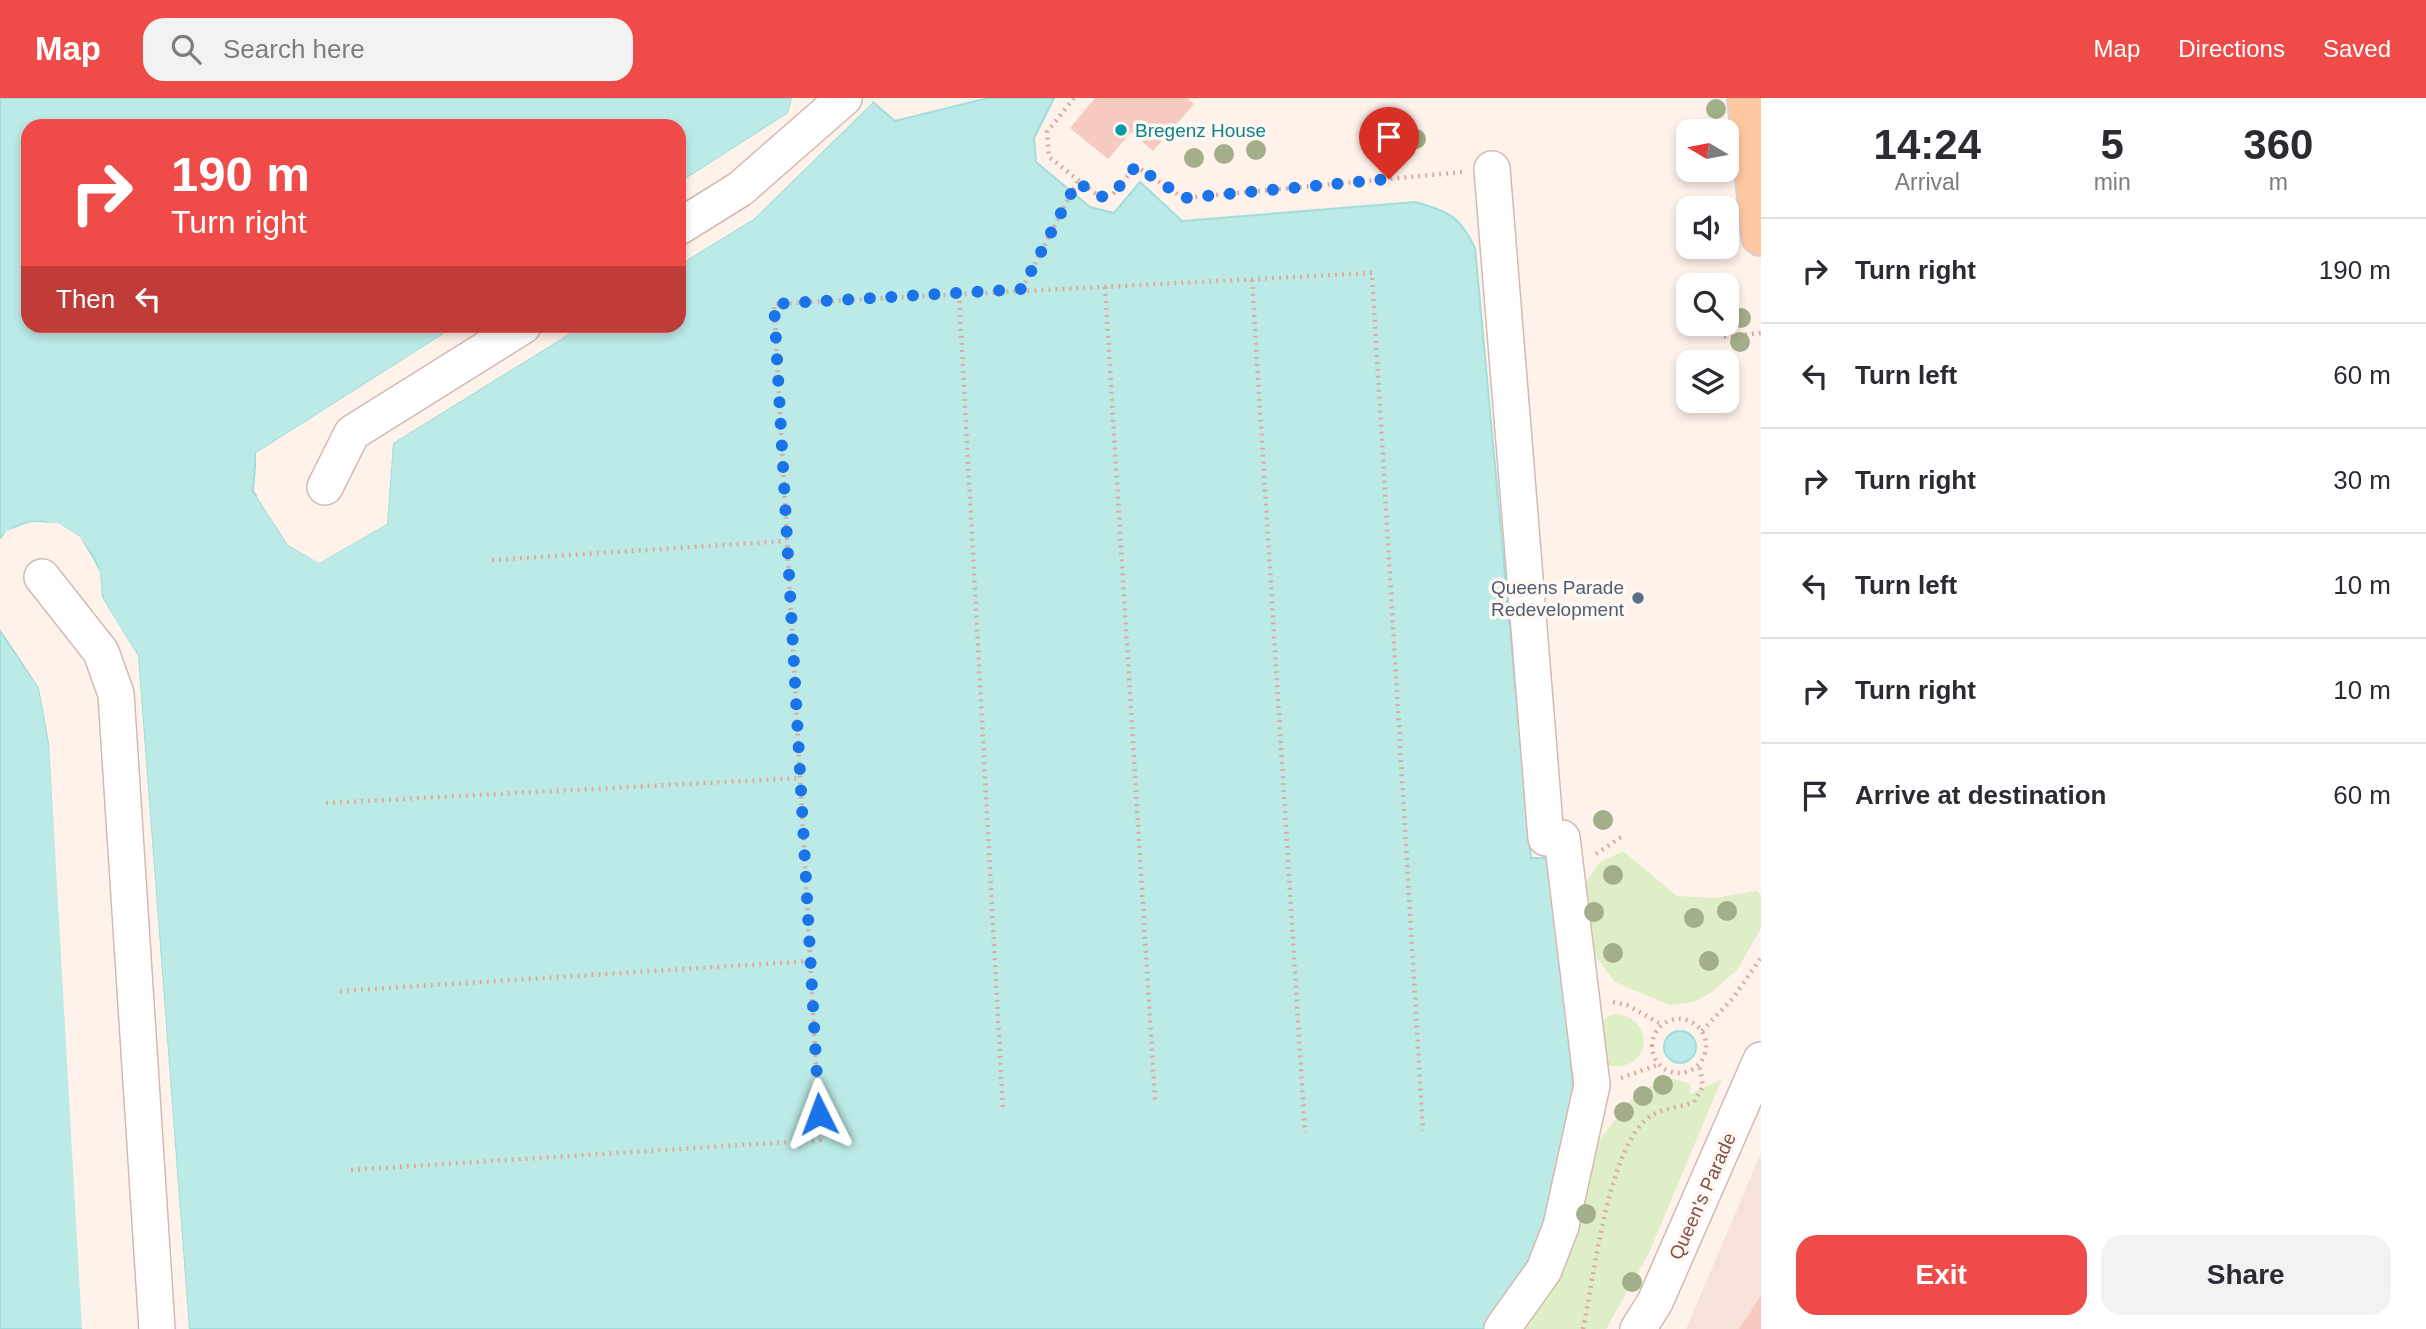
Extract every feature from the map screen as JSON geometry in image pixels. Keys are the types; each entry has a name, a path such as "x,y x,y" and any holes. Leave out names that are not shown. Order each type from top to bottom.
{"main road":[{"path":"1747,98 1761,236"}],"street":[{"path":"686,223 740,189 844,98"},
{"path":"1492,169 1546,838 1562,838 1592,1085 1584,1132 1561,1226 1548,1259 1503,1329"},
{"path":"325,487 352,433 512,333"},
{"path":"42,577 101,653 116,694 157,1329"},
{"name":"Queen's Parade","path":"1638,1329 1655,1302 1761,1060"}],"path":[{"path":"1074,98 1047,132 1049,157 1077,182 1100,197 1113,194 1136,166 1184,198 1492,169"},
{"path":"1022,289 1077,182"},
{"path":"351,1170 820,1140 774,304 959,295 1022,289 1372,273 1423,1131"},
{"path":"1252,279 1305,1133"},
{"path":"1105,287 1155,1100"},
{"path":"959,295 1003,1111"},
{"path":"1724,337 1761,333"},
{"path":"492,560 786,541"},
{"path":"326,803 800,778"},
{"path":"1702,1031 1733,998 1761,958"},
{"path":"340,991 810,961"},
{"path":"1581,993 1627,1005 1663,1025"},
{"path":"1583,1329 1596,1256 1624,1153 1640,1125 1652,1115 1694,1102 1703,1086 1699,1064 1706,1048 1702,1031 1688,1020 1670,1020 1663,1025 1653,1040 1653,1048 1660,1064 1667,1070 1684,1072 1699,1064"}],"shaded area":[{"path":"1761,1153 1761,1329 1686,1329"}],"green space":[{"path":"1623,851 1677,896 1715,898 1756,891 1761,895 1761,928 1737,970 1712,992 1693,1002 1669,1005 1615,982 1596,957 1583,928 1577,895 1599,863"},
{"path":"1615,1014 1629,1018 1638,1025 1643,1035 1640,1055 1621,1066 1607,1065 1600,1021"},
{"path":"1669,1078 1691,1084 1690,1094 1722,1079 1649,1253 1606,1329 1517,1329 1561,1274 1599,1140 1636,1094"}],"water":[{"path":"0,98 792,98 788,113 686,179 686,119 21,119 21,333 445,333 256,453 253,491 288,545 319,562 387,524 393,443 571,333 686,333 686,261 755,218 873,102 895,121 988,98 1054,98 1034,138 1036,162 1090,207 1114,213 1140,182 1182,221 1415,202 1445,212 1464,229 1475,248 1531,858 1552,858 1574,1095 1541,1251 1487,1329 189,1329 138,656 104,600 100,574 94,558 73,534 59,526 29,522 14,527 0,538"},
{"path":"0,631 39,688 49,743 90,1329 0,1329"},
{"path":"1680,1031 1691,1036 1696,1047 1691,1058 1680,1063 1669,1058 1664,1047 1669,1036"}],"pier":[{"path":"792,98 796,98 790,116 686,182 686,179 788,113"},
{"path":"869,102 873,102 755,218 686,261 686,257 752,215"},
{"path":"448,333 259,455 257,485 256,453"},
{"path":"564,333 571,333 393,443 387,524 319,563 288,545 257,497 257,491 290,542 319,558 384,522 390,441"},
{"path":"31,522 58,523 80,537 100,572 102,597 138,656 189,1329 186,1329 134,657 99,598 96,574 78,540 56,526 32,525 8,534 0,541 6,531"},
{"path":"0,628 42,687 53,742 94,1329 82,1329 49,743 39,688"}],"building":[{"name":"Bregenz House","path":"1095,98 1187,98 1194,104 1153,151 1131,132 1108,159 1070,128"},
{"path":"1761,1295 1761,1329 1739,1329 1749,1314"}],"place":[{"name":"Bregenz House","path":"1121,130"},
{"name":"Queens Parade Redevelopment","path":"1638,598"}],"route":[{"path":"819,1114 774,304 959,295 1022,289 1077,182 1100,197 1113,194 1136,166 1184,198 1389,179"}]}
